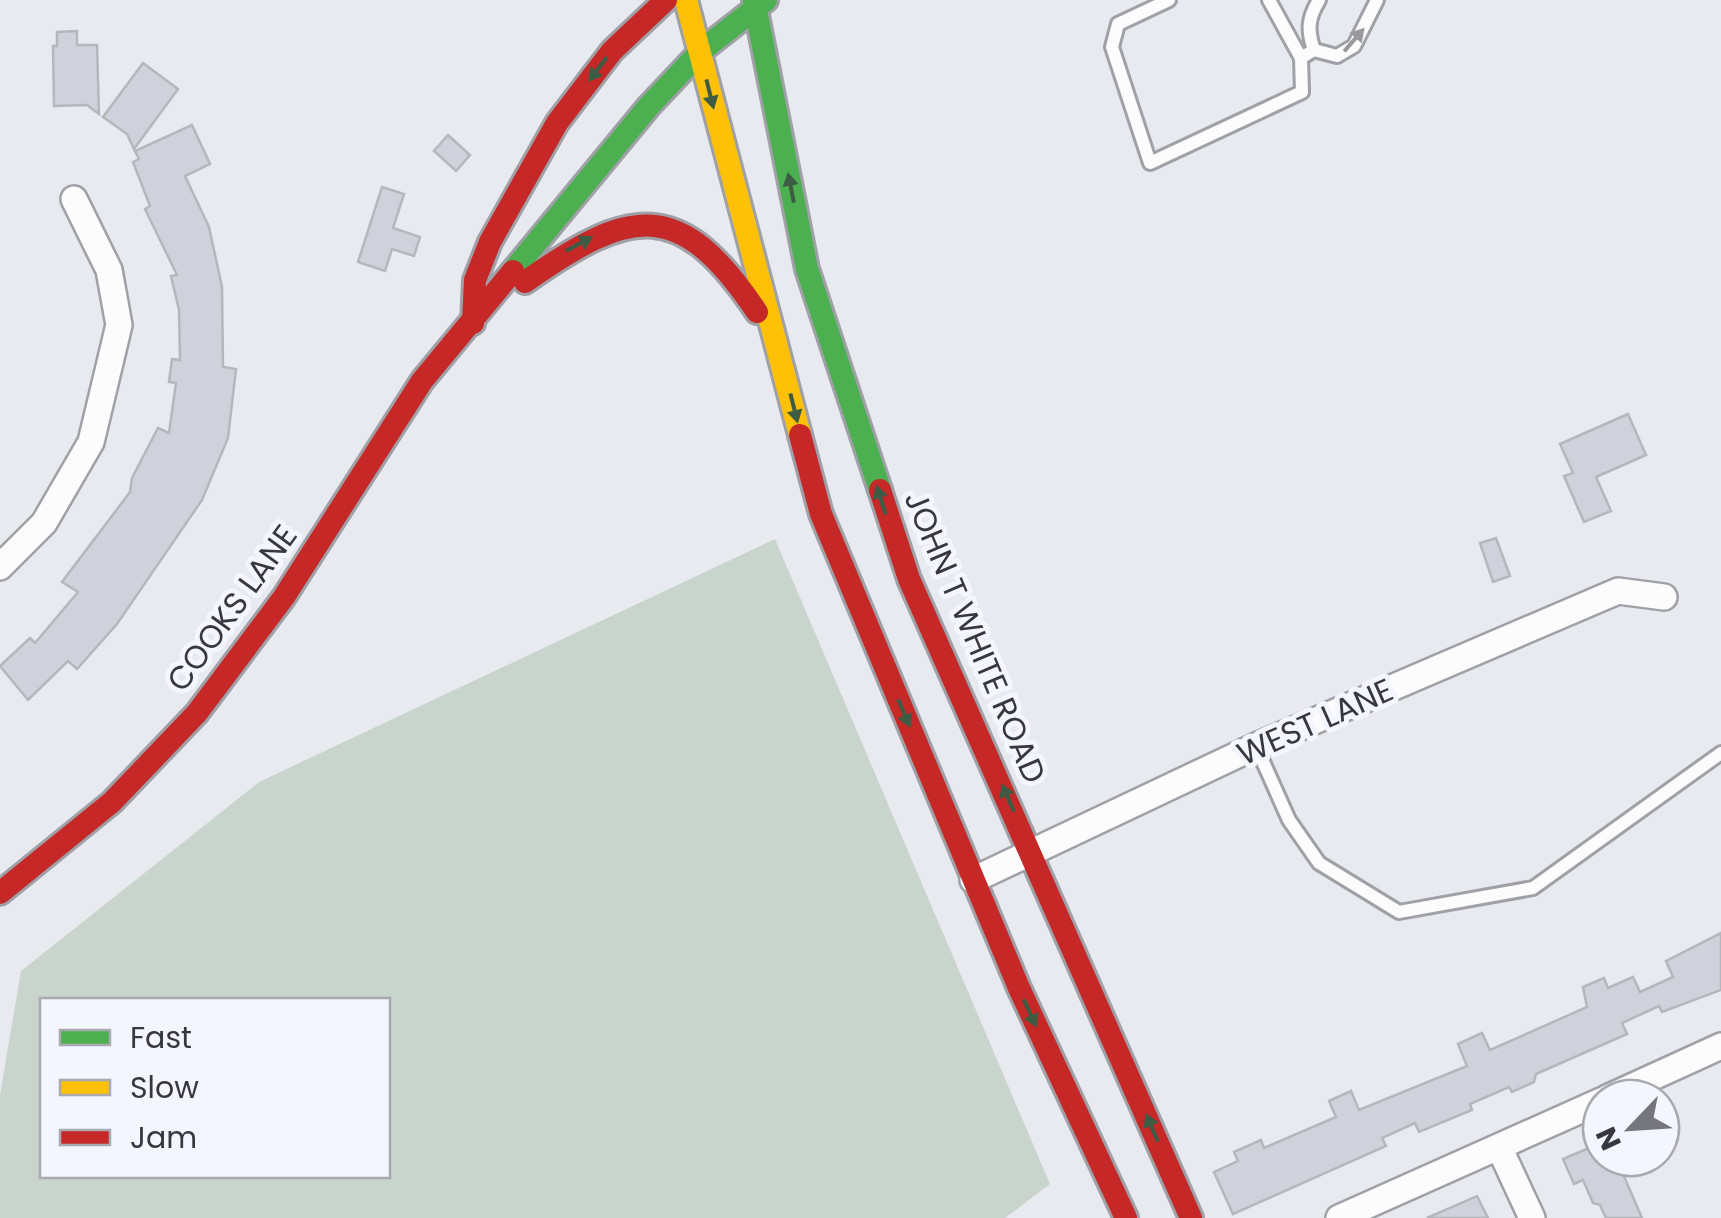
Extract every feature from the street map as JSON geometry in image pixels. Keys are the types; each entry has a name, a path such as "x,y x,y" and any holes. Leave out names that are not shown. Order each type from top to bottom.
{"main road":[{"path":"473,323 475,280 490,242 557,124 612,51 666,0"},
{"path":"686,0 821,514 973,880 1126,1218"},
{"name":"COOKS LANE","path":"0,893 112,802 198,713 284,597 422,381 649,106 701,51 758,2"},
{"name":"JOHN T WHITE ROAD","path":"758,2 807,269 884,509 909,578 1033,852 1190,1218"},
{"path":"473,323 568,250 615,226 653,221 696,239 723,261 780,351"}],"street":[{"path":"0,567 44,523 92,442 119,325 109,270 74,199"},
{"name":"WEST LANE","path":"973,880 1256,746 1618,592 1664,597"},
{"path":"1650,1078 1721,1046"},
{"path":"1339,1218 1581,1110"},
{"path":"1499,1147 1532,1218"}],"lane":[{"path":"1169,0 1118,24 1112,47 1150,164 1302,92 1301,58 1269,0"},
{"path":"1314,50 1308,34 1310,14 1319,0"},
{"path":"1301,58 1314,50 1337,56 1354,46 1377,0"},
{"path":"1256,746 1289,820 1319,863 1400,912 1533,888 1721,753"}],"shaded area":[{"path":"775,539 1050,1184 1005,1218 0,1218 0,1095 21,971 259,782"}],"building":[{"path":"77,31 77,45 97,45 99,114 87,105 54,106 53,46 57,46 57,32"},
{"path":"143,63 178,89 134,149 127,134 103,117"},
{"path":"192,125 210,164 185,176 209,227 222,287 223,367 236,369 228,438 202,500 117,624 77,669 68,661 28,700 0,666 30,638 35,643 78,592 62,582 130,492 132,478 158,428 169,433 176,383 169,382 172,359 180,360 179,310 171,276 177,275 145,209 150,206 133,162 139,159 135,151"},
{"path":"448,135 470,155 456,171 434,151"},
{"path":"382,187 404,194 393,228 420,237 414,256 392,249 385,271 358,262"},
{"path":"1628,414 1646,455 1596,477 1611,511 1584,522 1564,476 1573,473 1560,444"},
{"path":"1496,538 1510,576 1493,582 1480,543"},
{"path":"1721,933 1721,990 1662,1012 1659,1006 1622,1023 1627,1034 1536,1074 1534,1082 1512,1092 1509,1087 1470,1104 1472,1110 1419,1132 1415,1123 1382,1138 1386,1146 1233,1214 1214,1172 1238,1161 1234,1152 1261,1140 1264,1148 1336,1117 1329,1101 1351,1091 1359,1110 1467,1066 1458,1044 1482,1033 1490,1050 1587,1007 1583,987 1604,978 1608,988 1633,977 1640,992 1673,977 1666,961"},
{"path":"1581,1151 1581,1178 1625,1178 1642,1218 1606,1218 1600,1205 1593,1203 1583,1180 1574,1184 1563,1159"},
{"path":"1477,1196 1488,1218 1427,1218"}],"traffic: fast":[{"path":"754,0 807,269 880,490"},
{"path":"513,271 649,106 701,51 766,0"}],"traffic: slow":[{"path":"686,0 800,435"}],"traffic: jam":[{"path":"473,323 475,280 490,242 557,123 612,51 666,0"},
{"path":"525,282 595,239 625,228 652,226 678,232 703,248 757,312"},
{"path":"0,893 112,802 197,713 284,597 422,381 513,271"},
{"path":"800,435 821,514 1019,988 1126,1218"},
{"path":"880,490 909,579 1191,1218"}]}
